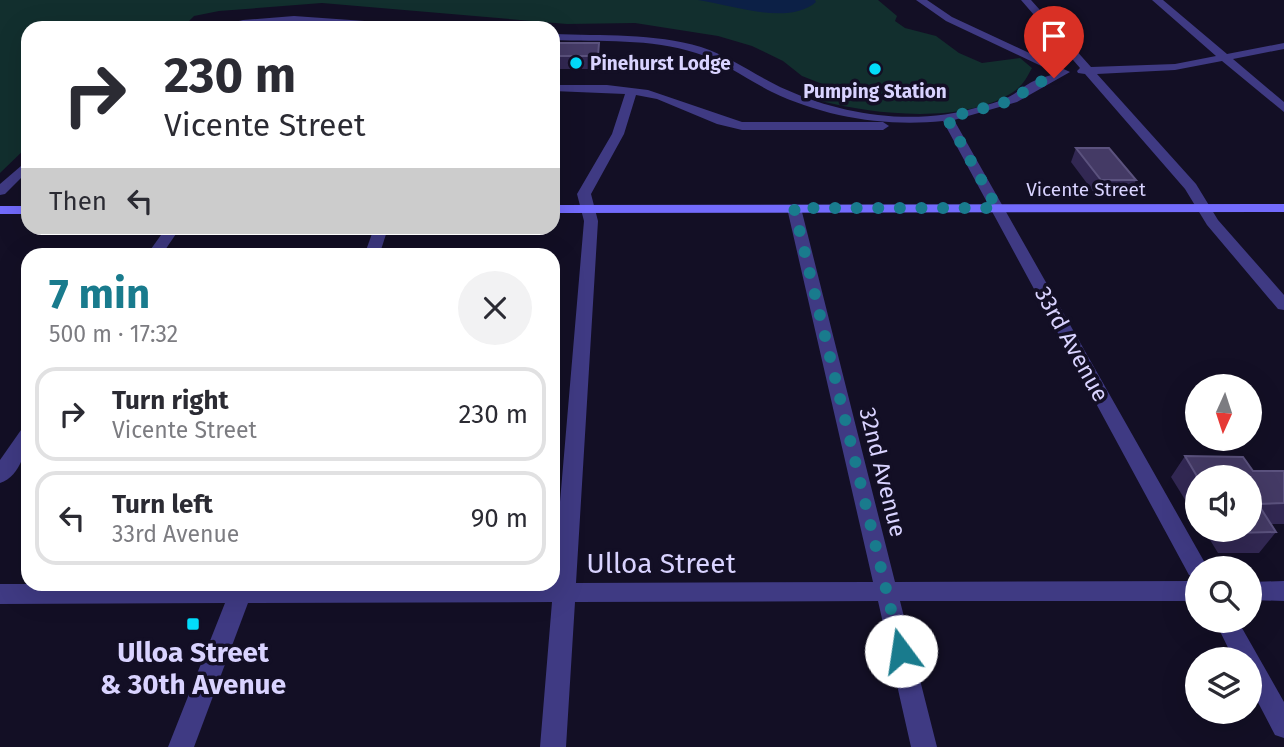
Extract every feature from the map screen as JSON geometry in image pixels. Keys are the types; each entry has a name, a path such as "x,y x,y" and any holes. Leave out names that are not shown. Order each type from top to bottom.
{"street":[{"path":"921,0 949,19 1064,72"},
{"path":"1026,0 1191,187 1212,222 1284,305"},
{"path":"1157,0 1284,108"},
{"path":"258,21 318,17 355,21"},
{"path":"560,37 638,40 689,48 726,60 772,88 803,101 840,111 911,122"},
{"path":"560,88 632,91 670,100 721,122 748,127 860,127 947,118 1010,101 1039,82 1064,72 1159,68 1284,46"},
{"path":"553,747 591,221 584,194 618,134 632,91"},
{"name":"33rd Avenue","path":"947,118 1190,556"},
{"path":"0,191 21,171"},
{"name":"32nd Avenue","path":"794,208 925,747"},
{"name":"Vicente Street","path":"560,209 1284,208"},
{"path":"0,210 21,209"},
{"path":"0,475 21,445"},
{"name":"Ulloa Street","path":"0,594 145,591"},
{"path":"181,747 241,591"},
{"name":"Ulloa Street","path":"403,591 1185,591"},
{"path":"1262,591 1284,591"},
{"path":"1262,687 1284,726"}],"green space":[{"path":"0,0 878,0 897,16 895,21 905,28 936,36 959,53 982,63 1020,58 1032,68 1019,88 996,101 947,113 894,113 821,101 835,89 802,76 783,61 752,46 718,36 635,23 567,24 560,23 560,21 532,21 322,3 219,11 194,16 189,21 21,21 21,153 0,173"}],"water":[{"path":"698,0 816,2 791,13 775,13"}],"building":[{"path":"560,43 599,43 598,56 560,56"},
{"path":"1076,148 1109,148 1136,180 1101,180"},
{"path":"1185,456 1243,457 1249,465 1190,465"},
{"path":"1262,471 1284,471 1284,503 1262,504"},
{"path":"1262,510 1276,532 1262,532"}],"place":[{"name":"Pinehurst Lodge","path":"576,63"},
{"name":"Pumping Station","path":"875,69"},
{"name":"Ulloa Street & 30th Avenue","path":"193,624"}],"route":[{"path":"901,651 794,208 997,208 947,118 1010,101 1031,90 1039,82 1054,78"}]}
